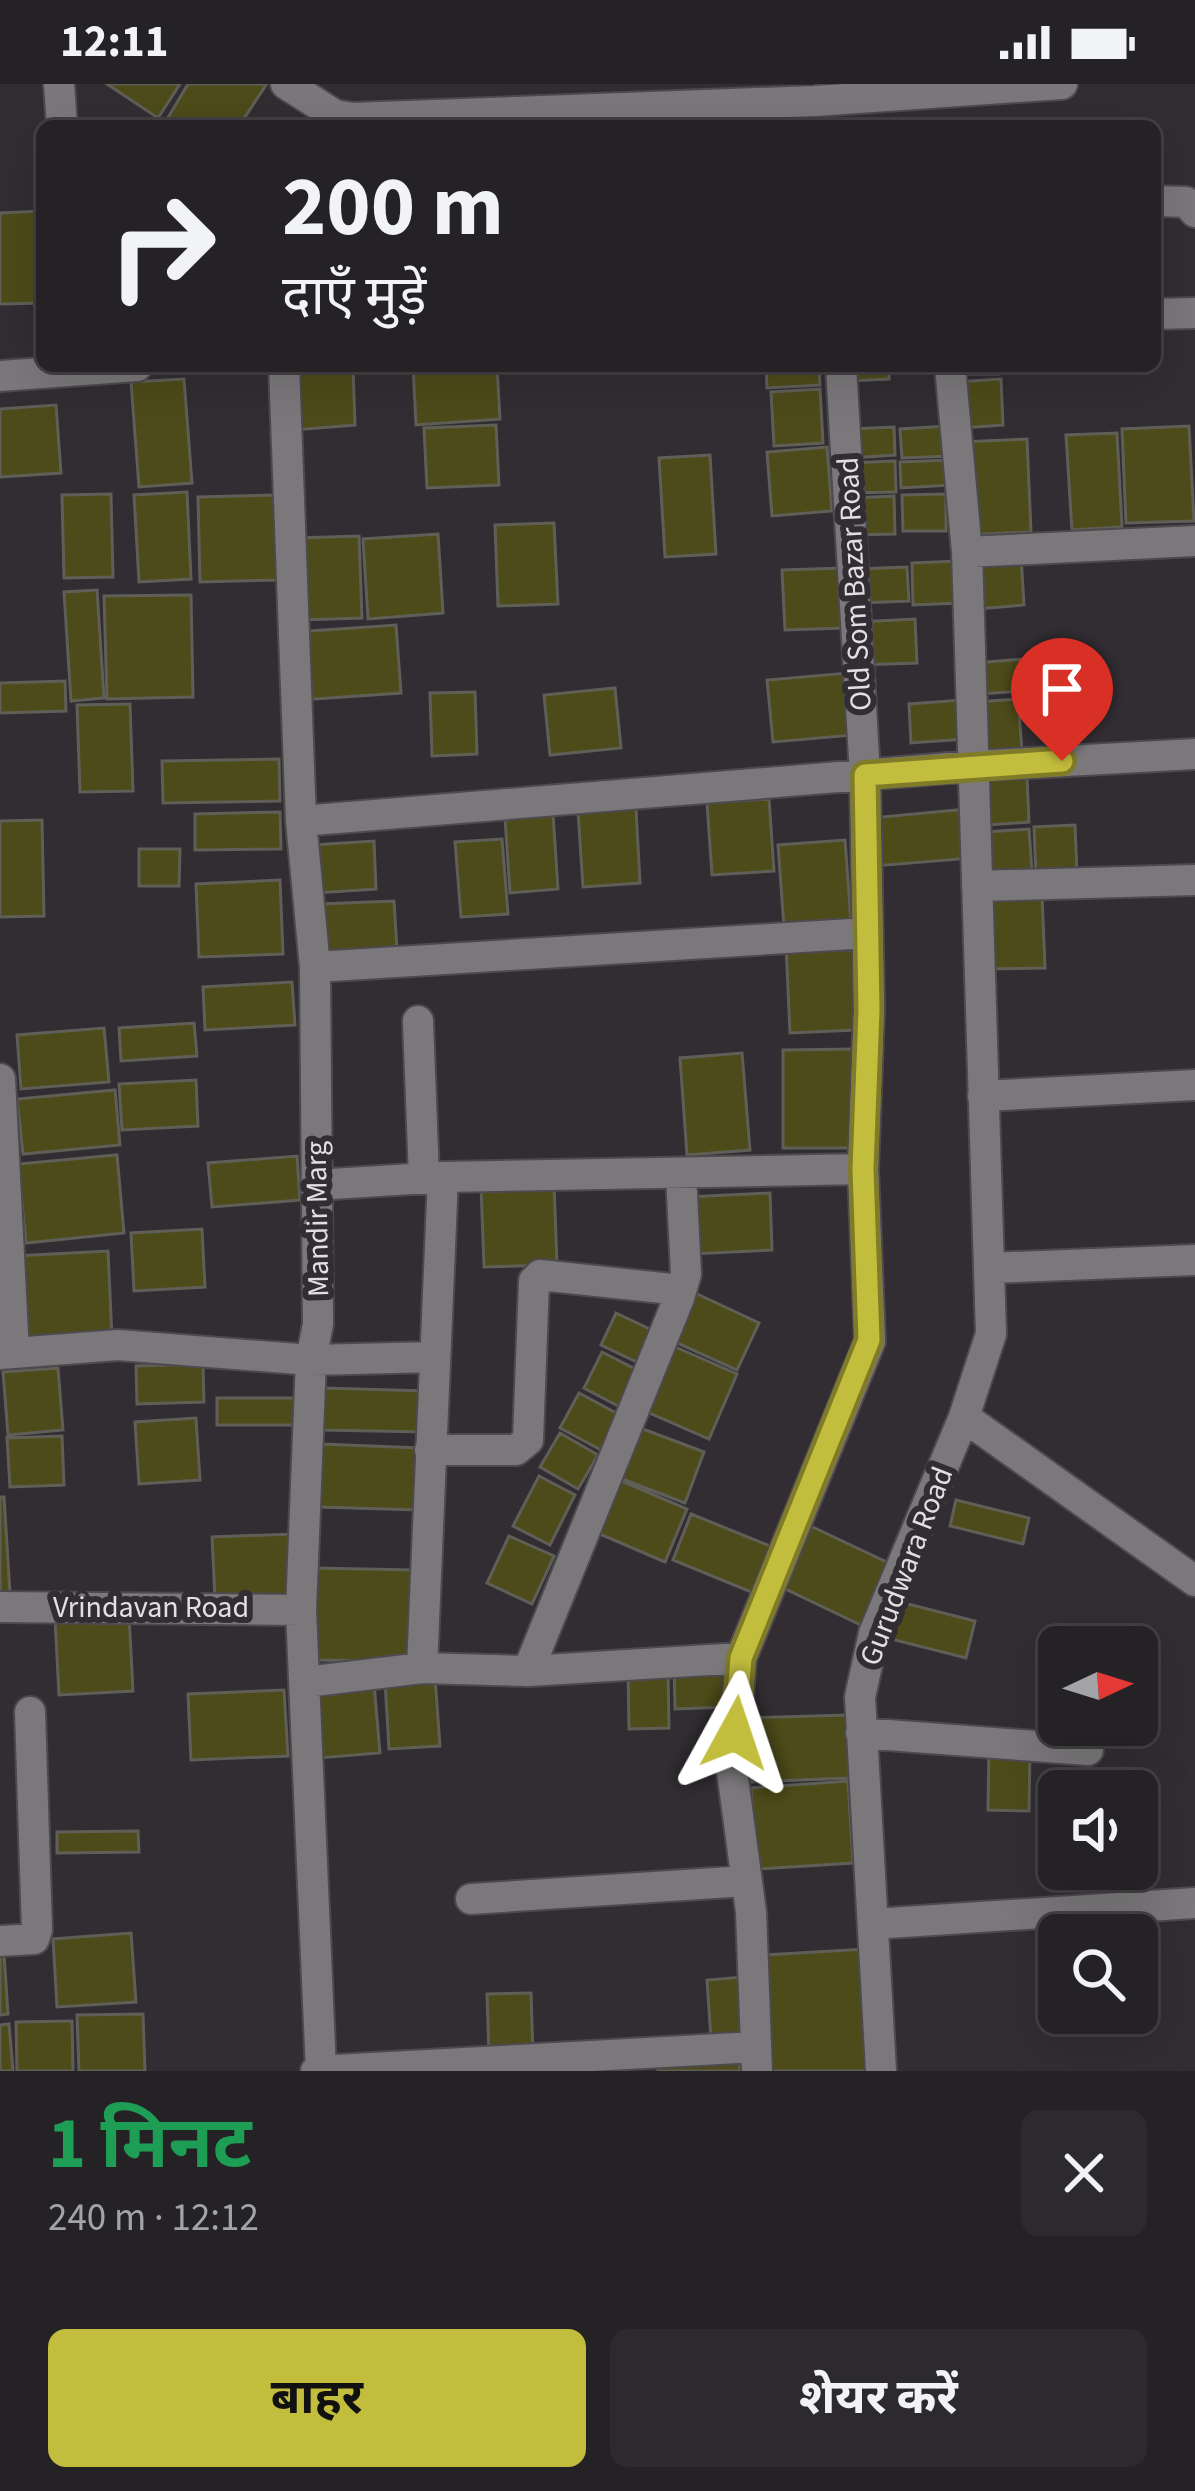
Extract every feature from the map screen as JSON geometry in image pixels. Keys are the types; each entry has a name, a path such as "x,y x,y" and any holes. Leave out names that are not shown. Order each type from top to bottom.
{"street":[{"path":"59,84 62,120"},
{"path":"286,84 335,115 397,120 816,104 1062,84"},
{"path":"1161,201 1186,202 1195,212"},
{"path":"1161,314 1195,313"},
{"path":"0,376 40,372"},
{"name":"Mandir Marg","path":"284,372 301,821 315,967 318,1324 311,1360 301,1610 320,2071"},
{"name":"Old Som Bazar Road","path":"756,2059 746,1881 732,1772 741,1658 869,1340 863,1169 868,933 865,775 841,372"},
{"name":"Gurudwara Road","path":"881,2071 860,1697 874,1633 964,1418 992,1334 967,552 951,372"},
{"path":"967,552 1195,541"},
{"path":"301,821 973,766 1195,754"},
{"path":"977,886 1195,880"},
{"path":"315,967 868,933"},
{"path":"418,1021 434,1178 434,1357 422,1668"},
{"path":"0,1079 7,1354 118,1345 311,1360 434,1357"},
{"path":"983,1096 1195,1084"},
{"path":"316,1185 863,1169"},
{"path":"528,1671 686,1274 681,1174"},
{"path":"989,1268 1195,1260"},
{"path":"430,1450 516,1450 527,1440 534,1281 541,1275 681,1290"},
{"path":"964,1418 1195,1581"},
{"name":"Vrindavan Road","path":"0,1607 301,1610"},
{"path":"306,1682 422,1668 528,1671 741,1658"},
{"path":"0,1941 34,1939 38,1922 30,1712"},
{"path":"860,1732 1088,1750"},
{"path":"470,1900 746,1881"},
{"path":"873,1924 1195,1903"},
{"path":"320,2071 756,2059"}],"building":[{"path":"107,84 180,84 158,118"},
{"path":"188,84 266,85 243,120 167,120"},
{"path":"799,105 800,120 750,120 749,110"},
{"path":"36,211 36,303 0,304 0,213"},
{"path":"288,372 353,372 355,425 293,430"},
{"path":"413,372 497,372 500,419 416,425"},
{"path":"766,372 819,372 820,385 767,388"},
{"path":"847,372 889,372 889,379 848,381"},
{"path":"184,379 192,483 139,487 131,382"},
{"path":"1001,379 1003,425 961,428 959,382"},
{"path":"820,389 823,443 774,446 771,392"},
{"path":"56,405 61,473 0,477 0,409"},
{"path":"496,425 499,485 427,488 424,428"},
{"path":"948,426 950,456 902,458 900,429"},
{"path":"1189,426 1194,521 1126,523 1122,429"},
{"path":"894,427 895,455 851,458 850,429"},
{"path":"1117,433 1122,527 1072,530 1066,435"},
{"path":"1027,439 1031,532 965,535 961,442"},
{"path":"827,447 832,511 772,516 767,452"},
{"path":"710,455 716,554 665,557 659,458"},
{"path":"949,460 950,485 901,488 900,462"},
{"path":"895,461 896,492 850,493 849,463"},
{"path":"187,492 191,579 139,582 134,495"},
{"path":"111,494 113,577 64,578 62,495"},
{"path":"946,494 946,531 903,531 902,495"},
{"path":"277,495 278,580 200,582 198,497"},
{"path":"894,496 895,534 853,535 852,498"},
{"path":"554,523 558,604 498,606 495,525"},
{"path":"438,534 443,613 368,619 363,539"},
{"path":"359,536 362,618 299,620 296,538"},
{"path":"1021,555 1024,605 977,609 974,559"},
{"path":"959,561 960,603 913,605 912,563"},
{"path":"907,567 909,601 859,603 858,569"},
{"path":"843,568 844,628 785,630 782,570"},
{"path":"97,590 104,698 71,701 64,592"},
{"path":"191,595 193,697 107,699 104,596"},
{"path":"915,619 917,663 860,665 858,622"},
{"path":"396,625 401,693 301,700 296,632"},
{"path":"1025,659 1027,691 977,694 975,663"},
{"path":"848,673 854,735 773,742 767,680"},
{"path":"65,681 66,711 0,713 0,683"},
{"path":"615,688 621,748 550,755 544,695"},
{"path":"475,692 477,754 432,756 430,693"},
{"path":"1018,699 1022,751 980,754 977,702"},
{"path":"962,700 964,739 911,743 909,704"},
{"path":"130,704 133,791 80,792 77,705"},
{"path":"279,759 280,801 163,803 162,761"},
{"path":"1027,777 1029,822 989,825 986,779"},
{"path":"769,799 774,871 712,875 707,803"},
{"path":"636,808 640,883 583,887 578,812"},
{"path":"968,809 972,858 875,866 871,818"},
{"path":"280,812 281,849 195,850 195,814"},
{"path":"553,814 558,889 510,893 505,818"},
{"path":"42,820 44,916 0,917 0,821"},
{"path":"1075,825 1077,874 1036,876 1034,827"},
{"path":"1029,829 1032,872 989,875 986,832"},
{"path":"502,839 508,914 461,917 455,842"},
{"path":"845,840 851,922 784,927 778,845"},
{"path":"374,841 376,889 316,893 313,845"},
{"path":"139,849 180,849 179,886 139,886"},
{"path":"280,880 283,954 199,957 196,884"},
{"path":"1042,894 1045,968 984,969 982,896"},
{"path":"394,901 397,950 323,954 320,904"},
{"path":"853,943 856,1030 790,1033 786,945"},
{"path":"292,982 295,1025 205,1030 203,987"},
{"path":"194,1023 197,1056 121,1061 119,1028"},
{"path":"104,1028 109,1082 21,1089 17,1035"},
{"path":"856,1049 856,1148 783,1148 783,1050"},
{"path":"742,1053 750,1150 687,1155 680,1058"},
{"path":"196,1080 198,1126 122,1130 119,1084"},
{"path":"115,1090 120,1145 23,1154 17,1099"},
{"path":"117,1155 124,1233 26,1243 18,1164"},
{"path":"297,1156 300,1200 212,1207 208,1163"},
{"path":"554,1184 557,1265 484,1267 481,1186"},
{"path":"770,1193 772,1250 690,1254 688,1197"},
{"path":"202,1229 205,1287 134,1291 131,1233"},
{"path":"108,1251 112,1338 19,1343 15,1256"},
{"path":"693,1292 759,1323 737,1370 671,1340"},
{"path":"616,1313 658,1333 643,1365 601,1345"},
{"path":"666,1343 737,1374 709,1439 638,1408"},
{"path":"602,1352 641,1372 622,1408 584,1388"},
{"path":"203,1364 204,1402 137,1404 136,1366"},
{"path":"58,1368 63,1430 8,1435 3,1372"},
{"path":"323,1388 426,1391 425,1432 322,1430"},
{"path":"579,1393 620,1415 601,1450 560,1428"},
{"path":"217,1398 300,1398 300,1425 217,1425"},
{"path":"196,1418 200,1480 139,1484 135,1422"},
{"path":"635,1426 704,1452 685,1503 617,1477"},
{"path":"560,1433 598,1455 578,1489 540,1467"},
{"path":"62,1436 64,1485 10,1487 7,1438"},
{"path":"321,1444 420,1448 418,1510 319,1507"},
{"path":"539,1476 575,1495 550,1545 513,1526"},
{"path":"617,1479 687,1509 665,1562 595,1532"},
{"path":"0,1497 4,1497 10,1593 0,1594"},
{"path":"956,1500 1029,1518 1023,1544 950,1526"},
{"path":"691,1514 775,1548 756,1594 673,1560"},
{"path":"804,1523 895,1566 865,1627 775,1584"},
{"path":"293,1534 295,1595 215,1598 212,1537"},
{"path":"509,1536 554,1556 532,1604 487,1583"},
{"path":"313,1568 414,1570 413,1661 312,1660"},
{"path":"900,1602 975,1621 966,1658 891,1639"},
{"path":"129,1615 133,1691 59,1695 55,1619"},
{"path":"726,1664 728,1707 675,1709 674,1666"},
{"path":"668,1668 669,1728 629,1729 628,1669"},
{"path":"435,1677 440,1746 389,1749 385,1681"},
{"path":"374,1684 380,1753 318,1758 312,1689"},
{"path":"284,1690 288,1756 191,1760 188,1694"},
{"path":"848,1715 850,1778 751,1782 749,1718"},
{"path":"989,1747 1030,1748 1029,1811 988,1810"},
{"path":"848,1781 853,1863 756,1869 751,1788"},
{"path":"138,1831 139,1852 57,1853 57,1832"},
{"path":"131,1933 136,2002 57,2007 53,1939"},
{"path":"866,1949 874,2071 772,2071 765,1955"},
{"path":"0,1954 4,1954 8,2014 0,2015"},
{"path":"743,1977 748,2036 711,2039 707,1980"},
{"path":"531,1993 533,2054 489,2055 487,1994"},
{"path":"143,2014 145,2071 79,2071 77,2015"},
{"path":"72,2021 73,2071 17,2071 16,2022"},
{"path":"9,2024 13,2071 0,2071 0,2025"},
{"path":"739,2055 740,2071 658,2071 657,2062"}],"route":[{"path":"735,1733 741,1658 869,1340 863,1169 869,1010 865,775 1062,761"}]}
